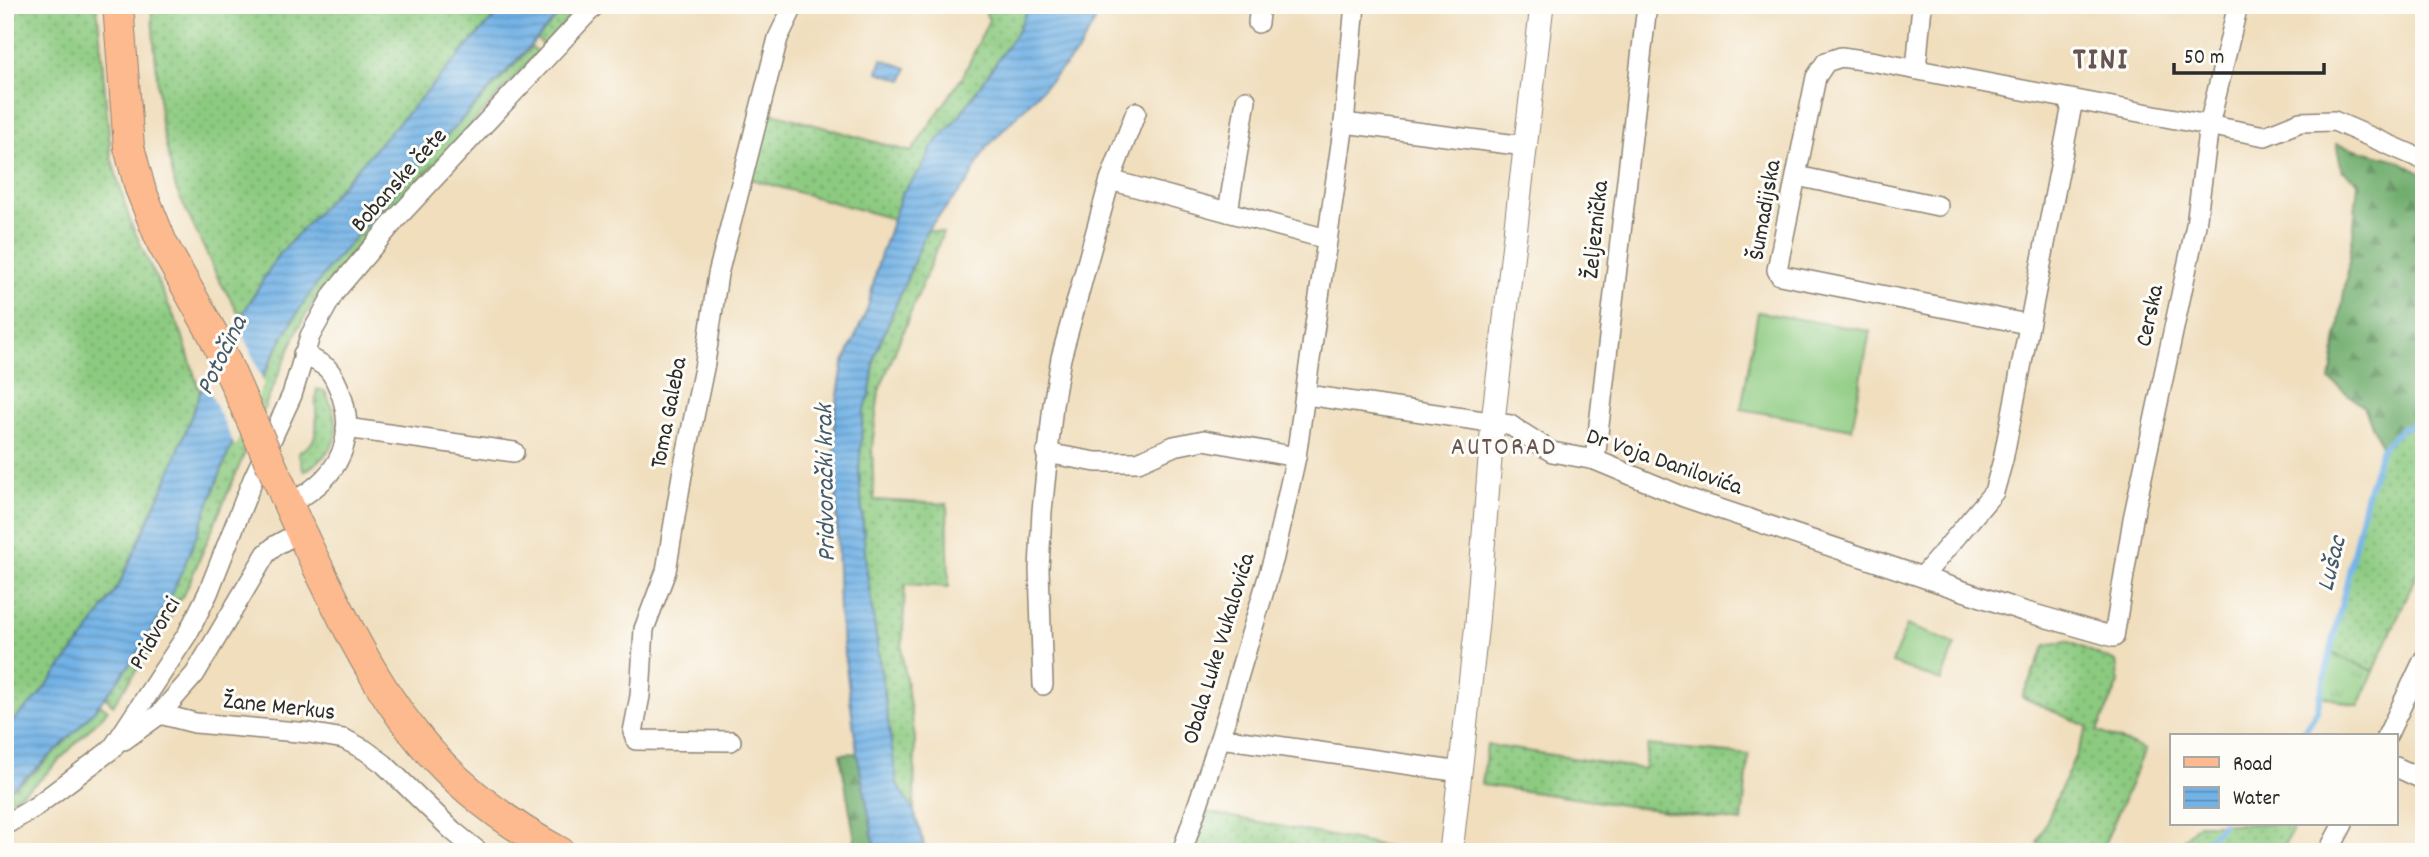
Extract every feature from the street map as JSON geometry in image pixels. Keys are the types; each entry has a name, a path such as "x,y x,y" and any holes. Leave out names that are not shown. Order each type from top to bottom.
{"main road":[{"path":"118,5 127,123 134,168 149,213 162,243 214,336 300,532 355,643 411,731 444,768 492,811 561,852"}],"street":[{"name":"Bobanske čete","path":"283,415 318,318 334,293 397,218 595,5"},
{"name":"Toma Galeba","path":"731,741 636,740 633,732 640,696 644,629 666,570 705,363 718,274 775,50 794,5"},
{"name":"Obala Luke Vukalovića","path":"1182,852 1220,738 1274,557 1296,457 1307,395 1343,123 1355,5"},
{"path":"1451,852 1477,623 1493,421 1542,5"},
{"name":"Željeznička","path":"1595,460 1647,5"},
{"path":"1916,69 1922,5"},
{"name":"Cerska","path":"2113,637 2133,519 2196,225 2209,125 2238,5"},
{"name":"Šumadijska","path":"2028,324 1780,275 1777,270 1816,77 1826,62 1841,57 1916,69 2264,136 2300,122 2334,121 2424,160"},
{"path":"1228,212 1246,100"},
{"path":"1923,576 1994,492 2003,460 2073,100"},
{"path":"1043,685 1039,569 1046,453 1061,358 1110,180 1136,112"},
{"path":"1343,123 1525,146"},
{"path":"1797,177 1938,206"},
{"path":"1110,180 1327,239"},
{"path":"285,497 310,493 328,476 341,453 346,428 345,407 339,387 328,369 303,354"},
{"name":"Dr Voja Danilovića","path":"1307,395 1510,425 1552,452 1595,460 1684,497 2023,611 2113,637"},
{"name":"Pridvorci","path":"5,825 35,807 112,749 188,633 208,593 253,479 283,415"},
{"path":"346,428 514,452"},
{"path":"1046,453 1096,462 1138,462 1174,446 1204,440 1296,457"},
{"path":"112,749 160,714 195,674 266,554 276,545 300,532"},
{"path":"2388,734 2424,659"},
{"name":"Žane Merkus","path":"160,714 195,723 309,733 344,739 384,764 453,831 479,852"},
{"path":"1220,738 1461,772"},
{"path":"2398,768 2424,780"},
{"path":"2328,852 2342,826"}],"green space":[{"path":"5,5 97,5 111,157 131,224 182,334 200,393 169,475 120,583 87,634 36,699 5,728"},
{"path":"151,5 505,5 276,258 241,317 218,278 176,189 161,123"},
{"path":"568,5 581,5 544,46 537,39"},
{"path":"982,5 1029,5 1019,29 958,118 932,147 921,170 902,193 893,219 743,177 759,109 911,152 963,76 989,20"},
{"path":"531,47 538,52 346,260 314,301 298,329 187,588 155,643 113,705 105,697 163,610 228,454 293,319 320,277 420,164"},
{"path":"2336,144 2397,160 2424,175 2424,423 2402,428 2382,448 2364,407 2330,380 2353,235 2358,182 2342,170"},
{"path":"927,230 943,233 879,391 872,447 874,500 947,504 949,587 905,584 902,654 915,738 914,811 897,784 866,566 859,471 863,414 870,393 875,355"},
{"path":"1758,312 1870,331 1852,429 1741,409"},
{"path":"317,389 325,391 331,405 336,437 326,454 304,472 298,453 311,443 315,436"},
{"path":"2424,423 2424,557 2374,671 2331,653 2366,497 2382,448 2402,428"},
{"path":"1907,625 1955,644 1941,681 1892,663"},
{"path":"2067,641 2116,662 2119,683 2097,731 2145,750 2101,852 2061,852 2037,843 2088,727 2022,697 2046,645"},
{"path":"2331,653 2374,671 2359,706 2321,696"},
{"path":"100,704 108,710 40,780 5,804 5,793 35,772"},
{"path":"1487,745 1644,769 1648,745 1749,755 1742,822 1482,785"},
{"path":"857,753 876,852 857,852 840,754"},
{"path":"1201,811 1415,852 1193,852"},
{"path":"2196,826 2294,826 2282,852 2172,852"}],"water":[{"name":"Potočina","path":"505,5 568,5 404,182 345,248 312,290 258,386 182,572 148,636 113,687 74,733 29,775 5,793 5,728 36,699 87,634 120,583 169,475 200,393 276,258"},
{"path":"1029,5 1104,5 1078,52 986,148 967,183 927,230 875,355 870,393 863,414 859,471 866,566 897,784 914,811 926,852 876,852 857,753 839,612 834,420 843,364 867,310 879,260 902,193 921,170 932,147 958,118 1019,29"},
{"path":"882,59 907,68 903,80 878,72"}],"pier":[{"path":"236,318 264,383 235,447 204,379"}],"waterway":[{"name":"Lušac","path":"2303,734 2317,711 2366,497 2382,448 2402,428 2424,423"},
{"name":"Lušac","path":"2204,852 2207,841 2221,826"}],"district":[{"name":"TINI","path":"2101,62"},
{"name":"AUTORAD","path":"1504,448"}],"water label":[{"name":"Pridvorački krak","path":"827,483"}]}
